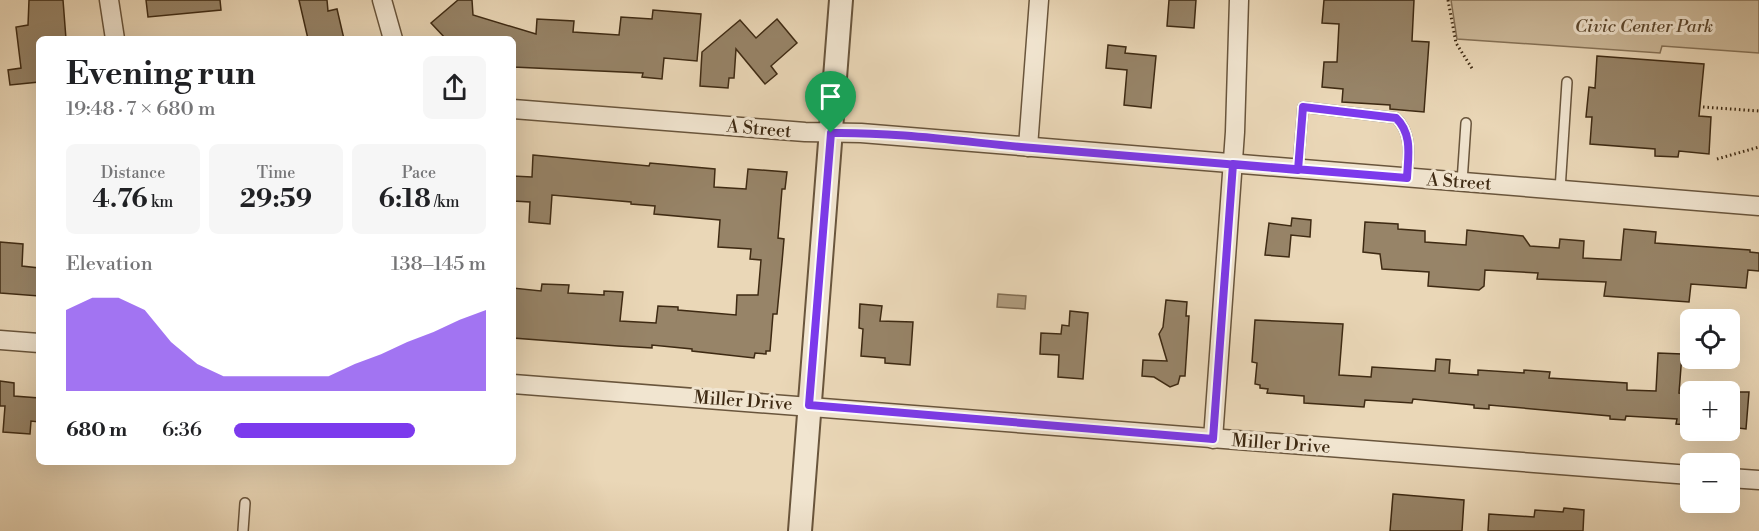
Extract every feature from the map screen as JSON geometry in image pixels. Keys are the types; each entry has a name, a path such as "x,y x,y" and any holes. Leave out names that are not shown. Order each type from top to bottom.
{"street":[{"path":"109,0 115,36"},
{"path":"382,0 392,36"},
{"path":"800,531 841,0"},
{"path":"1028,147 1039,0"},
{"path":"1213,439 1233,164 1239,0"},
{"name":"A Street","path":"516,109 831,133 861,133 1759,206"},
{"path":"0,340 36,343"},
{"name":"Miller Drive","path":"516,384 809,405 1213,439 1680,474"},
{"path":"1740,479 1759,480"}],"lane":[{"path":"1560,190 1567,82"},
{"path":"1298,170 1303,107 1396,118 1405,126 1409,146 1407,178"},
{"path":"1462,182 1466,123"},
{"path":"243,531 245,503"}],"path":[{"path":"1448,0 1456,43 1473,70"},
{"path":"1703,107 1759,111"},
{"path":"1717,159 1759,147"}],"green space":[{"name":"Civic Center Park","path":"1451,0 1759,0 1759,53 1662,46 1660,53 1457,39"}],"shaded area":[{"path":"998,294 1026,296 1025,309 997,307"}],"building":[{"path":"29,0 63,0 66,36 36,36 36,82 10,85 8,70 21,68 16,27 28,25"},
{"path":"146,0 220,0 221,10 148,17"},
{"path":"299,0 327,0 328,11 337,9 343,36 307,36"},
{"path":"458,0 472,0 473,15 536,34 537,19 574,21 573,32 619,35 621,17 652,19 653,10 701,14 697,61 664,58 662,79 642,77 643,73 516,67 516,36 443,36 431,23"},
{"path":"1169,0 1196,0 1194,28 1167,26"},
{"path":"1324,0 1414,0 1412,41 1429,42 1424,112 1390,109 1390,105 1342,102 1343,89 1322,87 1324,62 1337,62 1339,24 1322,23"},
{"path":"777,19 797,43 771,66 777,74 765,84 736,49 734,78 729,78 728,88 700,86 702,52 740,20 756,38"},
{"path":"1108,45 1126,47 1125,53 1156,56 1151,108 1124,105 1127,70 1106,68"},
{"path":"1597,56 1704,64 1699,116 1711,117 1709,154 1679,151 1678,157 1655,156 1655,149 1590,144 1592,117 1586,117 1589,87 1595,88"},
{"path":"533,155 649,166 650,163 715,169 714,187 746,189 748,169 787,172 785,189 782,189 778,238 784,239 782,262 777,314 773,314 770,351 766,351 766,354 755,353 754,358 652,345 652,348 516,338 516,288 541,291 542,284 569,285 568,293 604,295 604,291 623,292 620,321 656,323 658,306 736,315 737,295 758,295 761,260 750,259 751,249 718,247 720,220 654,214 655,206 631,204 631,202 552,195 550,224 529,222 530,202 516,201 516,176 532,177"},
{"path":"1292,218 1311,220 1310,237 1291,235 1289,257 1265,255 1269,223 1291,226"},
{"path":"1365,222 1398,224 1398,229 1425,231 1425,242 1466,245 1467,230 1523,236 1530,246 1559,248 1560,239 1584,241 1583,258 1621,260 1624,229 1656,232 1655,243 1750,250 1750,252 1759,253 1759,271 1748,270 1746,288 1691,284 1689,302 1604,296 1606,282 1537,279 1538,273 1485,270 1484,286 1479,290 1428,286 1429,272 1382,269 1380,254 1363,252"},
{"path":"0,242 23,244 22,266 36,268 36,296 0,293"},
{"path":"1166,300 1187,302 1186,316 1189,316 1185,376 1180,376 1178,384 1170,387 1154,377 1142,376 1143,360 1167,361 1159,334 1163,327"},
{"path":"860,304 882,306 880,321 913,322 910,365 885,363 885,358 861,356 863,329 859,328"},
{"path":"1070,311 1088,313 1083,379 1058,377 1059,355 1040,354 1041,333 1061,334 1062,325 1069,326"},
{"path":"1255,320 1343,324 1339,375 1371,377 1372,367 1435,371 1436,359 1450,360 1449,373 1478,375 1478,370 1550,372 1549,378 1627,383 1627,390 1656,391 1658,353 1680,354 1680,424 1676,424 1677,419 1626,416 1625,420 1610,419 1610,416 1489,405 1489,409 1474,408 1474,405 1413,399 1412,403 1365,400 1364,407 1304,403 1304,396 1267,393 1268,389 1260,388 1260,385 1255,384 1257,363 1252,362"},
{"path":"0,381 14,383 14,396 36,398 36,422 31,421 30,434 3,432 5,406 0,406"},
{"path":"1740,392 1749,392 1746,429 1740,428"},
{"path":"1393,494 1464,500 1462,531 1390,531"},
{"path":"1564,508 1584,510 1583,531 1488,531 1489,514 1534,517 1535,510 1563,512"}],"route":[{"path":"831,133 809,405 1213,439 1233,164 1298,170 1407,178 1409,146 1405,126 1396,118 1303,107 1298,170 1233,164 861,133 831,133"}]}
